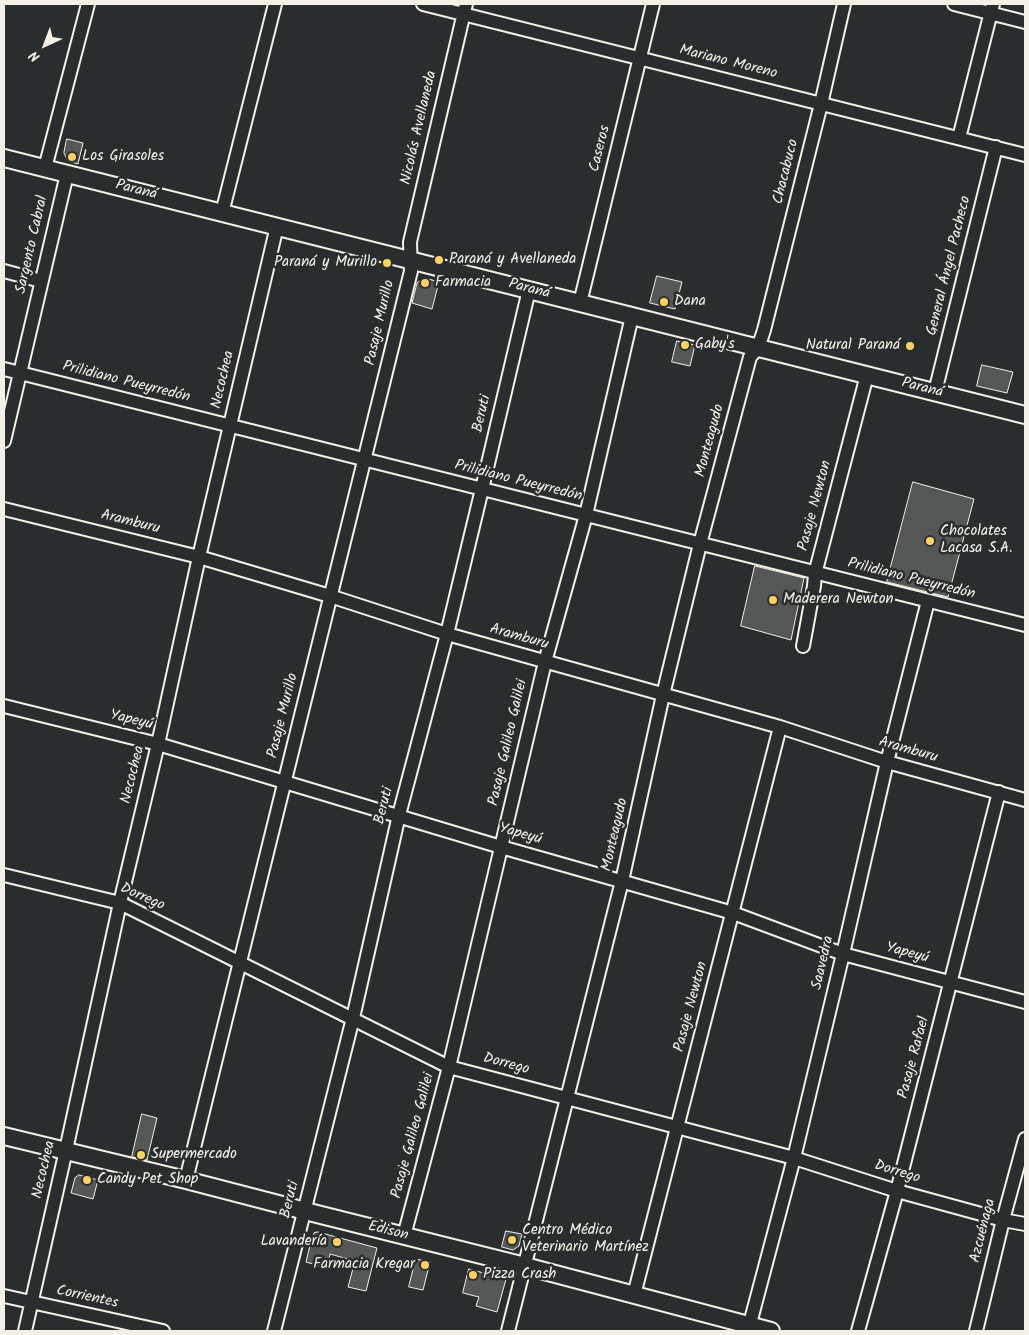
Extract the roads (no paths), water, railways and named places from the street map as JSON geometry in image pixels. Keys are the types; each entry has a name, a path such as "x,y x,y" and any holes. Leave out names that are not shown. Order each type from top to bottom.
{"street":[{"path":"45,168 88,4"},
{"path":"222,213 275,4"},
{"name":"Mariano Moreno","path":"423,4 465,9 640,58 1025,155"},
{"name":"Caseros","path":"580,303 653,4"},
{"name":"Chacabuco","path":"758,348 821,104 844,4"},
{"path":"954,4 992,8 1025,22"},
{"path":"959,138 992,8"},
{"name":"Nicolás Avellaneda","path":"410,260 410,242 465,9"},
{"name":"General Ángel Pacheco","path":"935,392 996,148"},
{"name":"Paraná","path":"4,158 1025,415"},
{"name":"Sargento Cabral","path":"4,441 67,174"},
{"name":"Necochea","path":"24,1331 199,557 277,226"},
{"name":"Pasaje Murillo","path":"186,1180 238,963 366,460 411,271 410,260"},
{"path":"4,271 41,281"},
{"name":"Beruti","path":"274,1331 353,1018 399,816 447,634 529,290"},
{"name":"Pasaje Galileo Galilei","path":"404,1236 449,1067 545,662 586,515 632,316"},
{"name":"Monteagudo","path":"508,1331 622,881 663,695 700,544 750,357 758,348"},
{"name":"Prilidiano Pueyrredón","path":"4,369 1025,626"},
{"name":"Pasaje Newton","path":"803,646 815,574 867,375"},
{"name":"Aramburu","path":"4,510 199,557 330,596 447,634 780,727 887,762 1025,800"},
{"name":"Saavedra","path":"749,1328 794,1158 887,762 928,601"},
{"name":"Yapeyú","path":"4,706 158,744 501,847 733,913 843,954 1025,1002"},
{"name":"Pasaje Newton","path":"634,1295 780,727"},
{"name":"Pasaje Rafael","path":"858,1331 897,1191 1000,792"},
{"name":"Dorrego","path":"4,875 120,903 449,1067 794,1158 897,1191 1003,1220 1025,1224"},
{"name":"Edison","path":"4,1136 526,1266 749,1328 771,1331"},
{"name":"Azcuénaga","path":"976,1331 1025,1139"},
{"name":"Corrientes","path":"4,1296 163,1331"}],"place":[{"name":"Los Girasoles","path":"72,157"},
{"name":"Paraná y Avellaneda","path":"439,260"},
{"name":"Paraná y Murillo","path":"387,263"},
{"name":"Farmacia","path":"425,283"},
{"name":"Dana","path":"664,302"},
{"name":"Gaby's","path":"685,345"},
{"name":"Natural Paraná","path":"910,346"},
{"name":"Chocolates Lacasa S.A.","path":"930,541"},
{"name":"Maderera Newton","path":"773,600"},
{"name":"Supermercado","path":"141,1155"},
{"name":"Candy Pet Shop","path":"87,1180"},
{"name":"Centro Médico Veterinario Martínez","path":"512,1240"},
{"name":"Lavandería","path":"337,1242"},
{"name":"Farmacia Kregar","path":"425,1265"},
{"name":"Pizza Crash","path":"473,1275"}]}
